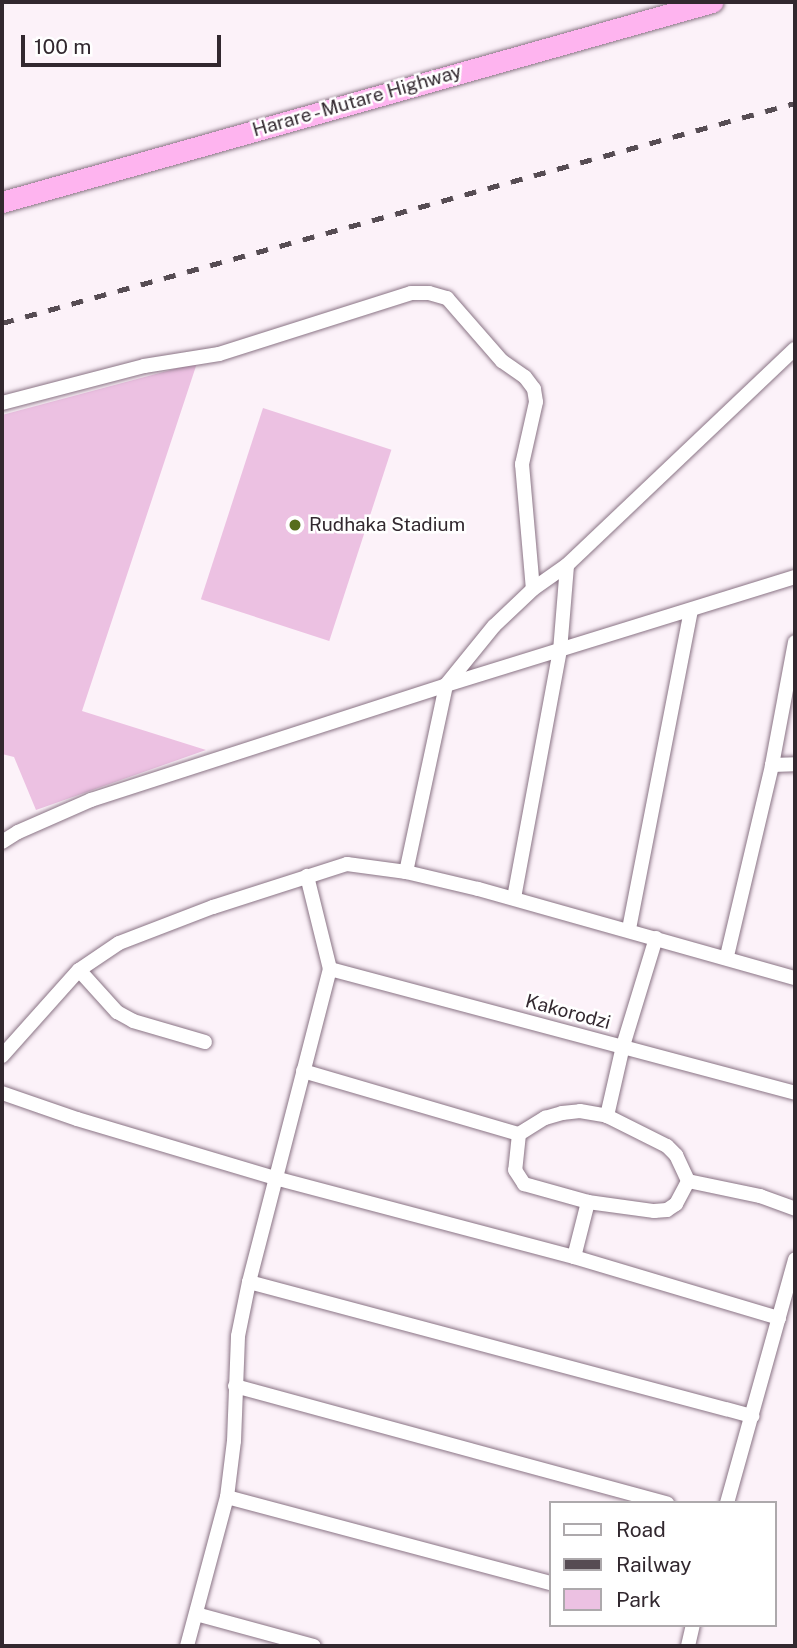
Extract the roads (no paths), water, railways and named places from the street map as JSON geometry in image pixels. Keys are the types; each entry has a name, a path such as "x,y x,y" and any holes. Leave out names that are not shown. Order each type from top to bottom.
{"highway":[{"name":"Harare - Mutare Highway","path":"2,202 712,2"}],"street":[{"path":"2,403 145,366 219,354 411,293 429,293 447,298 502,361 525,377 534,389 536,401 522,464 533,589"},
{"path":"406,872 446,685 494,626 533,589 567,565 795,349"},
{"path":"514,898 560,651 567,565"},
{"path":"2,842 18,832 92,800 446,685 795,577"},
{"path":"629,929 691,610"},
{"path":"727,956 772,765 795,642"},
{"path":"772,765 795,764"},
{"path":"2,1056 79,970 118,943 347,864 406,872 514,898 727,956 795,978"},
{"path":"187,1646 227,1497 234,1441 238,1336 249,1282 330,969 307,876"},
{"path":"607,1116 623,1046 656,938"},
{"name":"Kakorodzi","path":"330,969 795,1093"},
{"path":"79,970 117,1012 133,1021 205,1042"},
{"path":"303,1071 519,1134 545,1118 562,1113 580,1111 607,1116 667,1146 676,1155 688,1181"},
{"path":"2,1093 77,1119 275,1178 574,1257 779,1318"},
{"path":"519,1134 515,1170 524,1184 587,1202 667,1210 677,1204 688,1181"},
{"path":"688,1181 760,1196 795,1209"},
{"path":"574,1257 587,1202"},
{"path":"728,1501 795,1259"},
{"path":"249,1282 752,1416"},
{"path":"235,1386 660,1501"},
{"path":"227,1497 548,1582"},
{"path":"195,1614 314,1646"},
{"path":"688,1646 693,1627"}],"railway":[{"path":"2,323 795,103"}],"place":[{"name":"Rudhaka Stadium","path":"295,525"}]}
